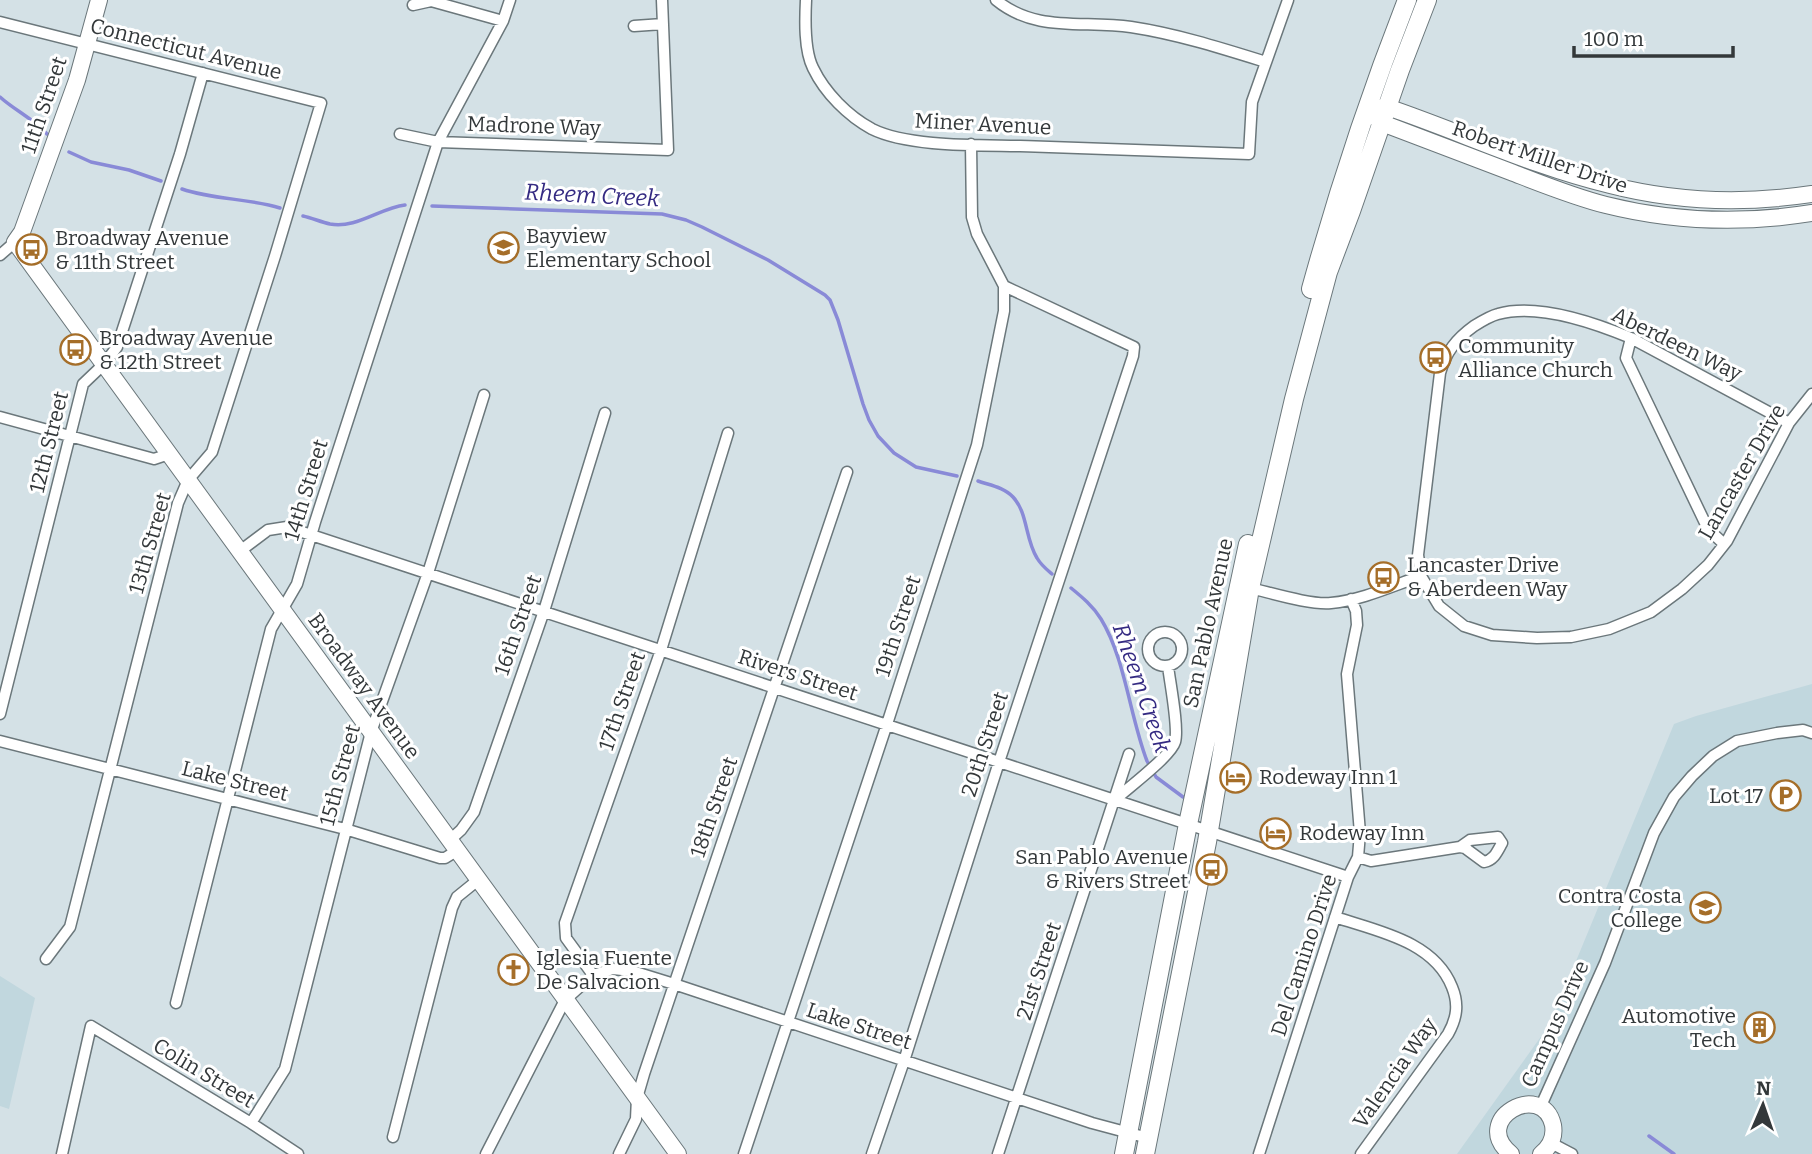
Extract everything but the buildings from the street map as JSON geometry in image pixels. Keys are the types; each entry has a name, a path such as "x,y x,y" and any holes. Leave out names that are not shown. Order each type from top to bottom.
{"main road":[{"name":"San Pablo Avenue","path":"1124,1154 1188,824 1239,582 1304,311 1335,205 1407,0"},
{"name":"San Pablo Avenue","path":"1147,1146 1209,831 1250,588 1294,399 1328,272 1427,0"}],"street":[{"name":"11th Street","path":"0,255 22,232 78,80 99,0"},
{"name":"14th Street","path":"176,1003 271,629 297,584 438,142 503,20 510,0"},
{"path":"634,26 663,24 662,0"},
{"name":"Miner Avenue","path":"806,0 805,23 813,67 829,92 853,117 873,129 916,141 1249,154 1252,102 1266,62"},
{"path":"996,0 1007,9 1045,23 1128,26 1186,37 1266,62 1288,0"},
{"path":"413,5 431,1 503,20"},
{"name":"Connecticut Avenue","path":"0,22 321,103"},
{"name":"Madrone Way","path":"400,134 438,142 668,150 663,24"},
{"name":"12th Street","path":"0,714 83,384 117,347 180,154 203,73"},
{"name":"13th Street","path":"46,959 70,927 178,503 188,480 212,452 321,103"},
{"path":"1367,109 1385,115"},
{"name":"Robert Miller Drive","path":"1385,115 1563,172 1649,194 1725,201 1812,194"},
{"name":"Robert Miller Drive","path":"1385,115 1559,191 1606,205 1654,215 1697,219 1758,220 1812,213"},
{"path":"971,144 972,217 977,234 1004,286"},
{"name":"Broadway Avenue","path":"15,242 678,1154"},
{"name":"20th Street","path":"872,1154 1133,356 1133,347 1004,286"},
{"name":"19th Street","path":"744,1154 887,724 976,445 1004,310 1004,286"},
{"name":"Aberdeen Way","path":"1421,576 1418,555 1437,385 1443,362 1452,346 1462,335 1487,318 1524,310 1556,315 1631,338 1789,423"},
{"path":"1631,338 1626,358 1708,528 1724,544"},
{"name":"Lancaster Drive","path":"1421,576 1439,606 1464,626 1492,635 1571,637 1609,629 1651,612 1708,565 1724,544 1789,423 1812,394"},
{"name":"15th Street","path":"251,1123 285,1069 371,732 428,573 484,395"},
{"name":"16th Street","path":"454,845 474,812 544,611 606,413"},
{"path":"0,417 154,459 169,454"},
{"name":"17th Street","path":"593,975 566,938 565,923 661,650 728,433"},
{"name":"18th Street","path":"619,1154 636,1119 637,1098 674,984 847,472"},
{"name":"Rivers Street","path":"240,551 268,530 287,527 311,534 1349,877"},
{"path":"1250,588 1329,603 1352,599 1421,576"},
{"name":"Del Camino Drive","path":"1259,1154 1335,917 1358,857 1360,833 1347,674 1357,625 1352,599"},
{"name":"21st Street","path":"1115,800 1167,755 1175,743 1168,666"},
{"name":"Campus Drive","path":"1540,1108 1605,964 1654,832 1675,797 1713,756 1737,741 1803,730 1812,733"},
{"name":"Lake Street","path":"0,741 345,829 445,858 454,845"},
{"name":"21st Street","path":"998,1154 1129,754"},
{"path":"1358,857 1371,861 1460,848"},
{"path":"393,1137 452,908 457,897 478,880"},
{"name":"Valencia Way","path":"1335,917 1392,935 1430,956 1447,976 1456,996 1456,1015 1448,1034 1361,1154"},
{"name":"Lake Street","path":"593,975 613,969 632,971 1128,1133 1147,1146"},
{"path":"486,1154 565,1000 593,975"},
{"name":"Colin Street","path":"62,1154 91,1026 298,1154"},
{"path":"1501,1150 1500,1125 1503,1117 1509,1111 1532,1105 1540,1108 1553,1126 1553,1135 1546,1148 1572,1154"}],"shaded area":[{"name":"Contra Costa College","path":"1812,684 1812,1154 1457,1154 1550,1024 1674,724"},
{"path":"0,976 35,998 9,1109 0,1106"}],"waterway":[{"name":"Rheem Creek","path":"0,97 47,134"},
{"name":"Rheem Creek","path":"69,152 91,162 129,170 161,181"},
{"name":"Rheem Creek","path":"182,189 280,208"},
{"name":"Rheem Creek","path":"303,216 340,225 405,205"},
{"name":"Rheem Creek","path":"432,206 662,214 686,220 768,260 830,300 863,404 878,436 894,453 916,467 957,476"},
{"name":"Rheem Creek","path":"978,481 1001,489 1018,503 1033,551 1040,563 1052,574"},
{"name":"Rheem Creek","path":"1071,588 1094,610 1109,634 1122,669 1147,761 1156,777 1183,797"},
{"name":"Rheem Creek","path":"1649,1136 1674,1154"}],"place":[{"name":"Bayview Elementary School","path":"503,248"},
{"name":"Broadway Avenue & 11th Street","path":"32,250"},
{"name":"Broadway Avenue & 12th Street","path":"76,350"},
{"name":"Community Alliance Church","path":"1435,358"},
{"name":"Lancaster Drive & Aberdeen Way","path":"1384,577"},
{"name":"Rodeway Inn 1","path":"1236,777"},
{"name":"Lot 17","path":"1786,796"},
{"name":"Rodeway Inn","path":"1276,833"},
{"name":"San Pablo Avenue & Rivers Street","path":"1211,869"},
{"name":"Contra Costa College","path":"1705,908"},
{"name":"Iglesia Fuente De Salvacion","path":"513,970"},
{"name":"Automotive Tech","path":"1759,1028"}]}
